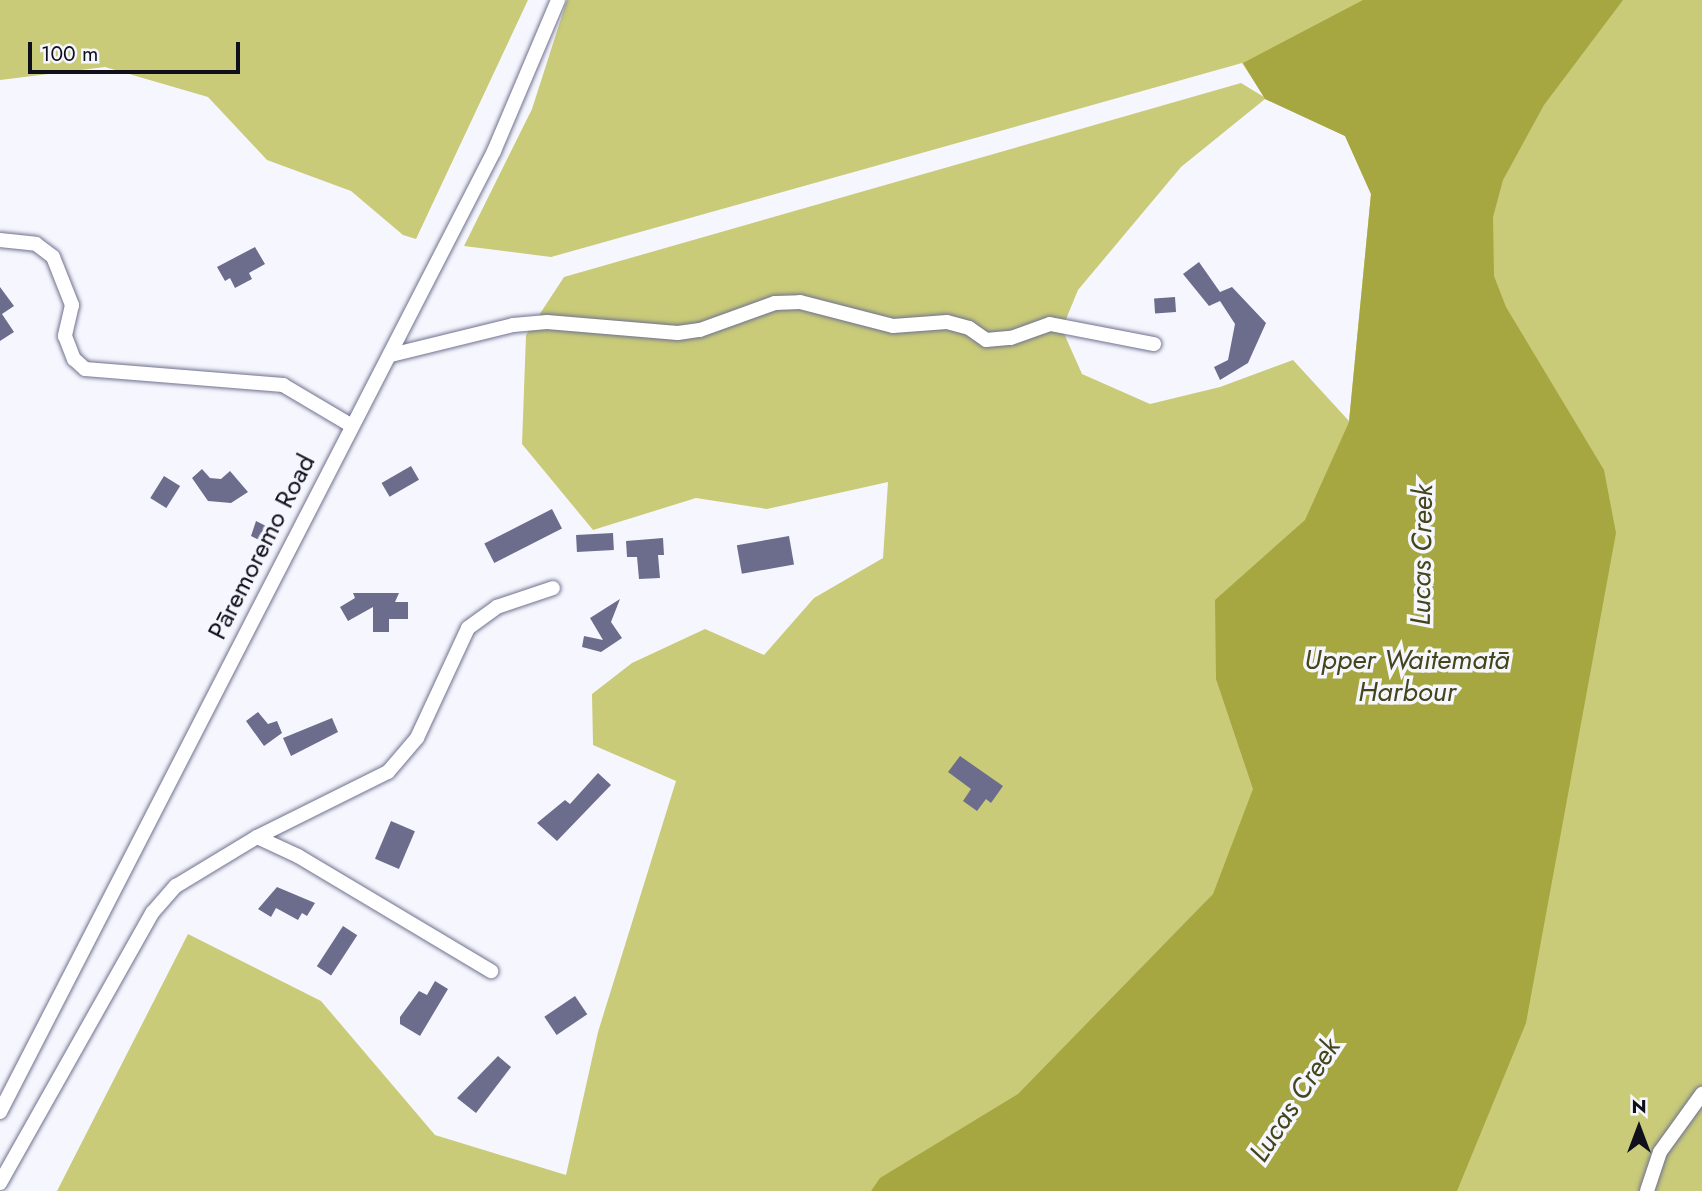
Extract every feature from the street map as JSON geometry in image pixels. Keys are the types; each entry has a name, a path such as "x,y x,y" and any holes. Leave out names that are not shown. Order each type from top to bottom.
{"street":[{"name":"Pāremoremo Road","path":"0,1112 494,151 558,0"},
{"path":"0,240 36,244 53,257 72,305 65,336 74,359 85,369 283,385 352,426"},
{"path":"391,355 513,325 547,322 689,332 775,303 800,302 893,326 947,323 970,328 986,340 1012,338 1050,324 1154,344"},
{"path":"0,1183 153,912 176,886 257,837 388,772 405,758 468,628 497,607 553,588"},
{"path":"257,837 298,856 491,971"},
{"path":"1647,1191 1660,1152 1702,1094"}],"green space":[{"path":"0,0 528,0 416,239 403,235 351,191 267,160 208,97 105,67 0,80"},
{"path":"567,0 1702,0 1702,1191 57,1191 188,934 321,1001 435,1135 566,1175 598,1032 676,781 593,745 592,694 632,663 705,629 764,655 814,598 883,558 888,482 767,509 696,498 593,530 522,444 526,335 564,277 1241,83 1264,97 1242,63 551,257 464,246 532,109","holes":["1265,99 1345,136 1371,194 1349,421 1293,360 1220,387 1150,404 1082,374 1062,329 1078,290 1181,167"]}],"water":[{"name":"Upper Waitematā Harbour","path":"1363,0 1623,0 1544,105 1503,180 1493,217 1494,276 1506,307 1604,470 1616,533 1526,1023 1457,1191 871,1191 880,1178 1018,1094 1213,894 1253,789 1216,679 1215,600 1305,520 1349,422 1371,194 1345,136 1265,99 1243,63"}],"building":[{"path":"255,247 265,264 249,273 252,279 235,288 230,278 225,281 217,267"},
{"path":"1199,262 1220,292 1232,287 1266,323 1248,363 1220,380 1214,367 1228,360 1235,324 1220,301 1209,306 1183,274"},
{"path":"0,287 14,306 2,314 14,332 0,341"},
{"path":"1175,297 1176,312 1155,313 1154,298"},
{"path":"411,466 419,480 390,497 382,483"},
{"path":"202,469 210,478 221,479 230,471 248,492 231,503 208,501 192,478"},
{"path":"164,476 180,486 166,508 150,498"},
{"path":"552,509 562,529 494,563 484,544"},
{"path":"256,521 268,527 261,541 251,536"},
{"path":"613,533 614,550 577,552 576,535"},
{"path":"789,536 794,565 742,574 737,545"},
{"path":"663,538 664,555 658,555 660,578 639,579 637,557 627,557 626,541"},
{"path":"353,593 399,593 395,602 408,602 408,619 389,619 389,632 373,632 373,607 348,621 340,607 355,598"},
{"path":"620,599 611,622 622,638 601,652 582,647 584,636 603,640 590,618"},
{"path":"258,712 268,724 277,721 282,733 264,746 246,721"},
{"path":"332,718 338,732 291,756 283,738"},
{"path":"960,756 1003,786 991,803 986,799 977,811 963,801 971,789 948,772"},
{"path":"598,773 611,785 557,841 537,823 565,800 570,804"},
{"path":"391,821 415,831 399,869 375,859"},
{"path":"277,887 315,903 307,916 302,913 298,920 276,908 271,917 258,909"},
{"path":"343,926 357,935 331,976 317,966"},
{"path":"435,981 448,989 420,1036 400,1024 400,1017 419,991 427,995"},
{"path":"575,996 587,1014 557,1035 544,1017"},
{"path":"498,1056 511,1067 476,1113 457,1098"}],"water label":[{"name":"Lucas Creek","path":"1422,555"},
{"name":"Lucas Creek","path":"1295,1100"}]}
